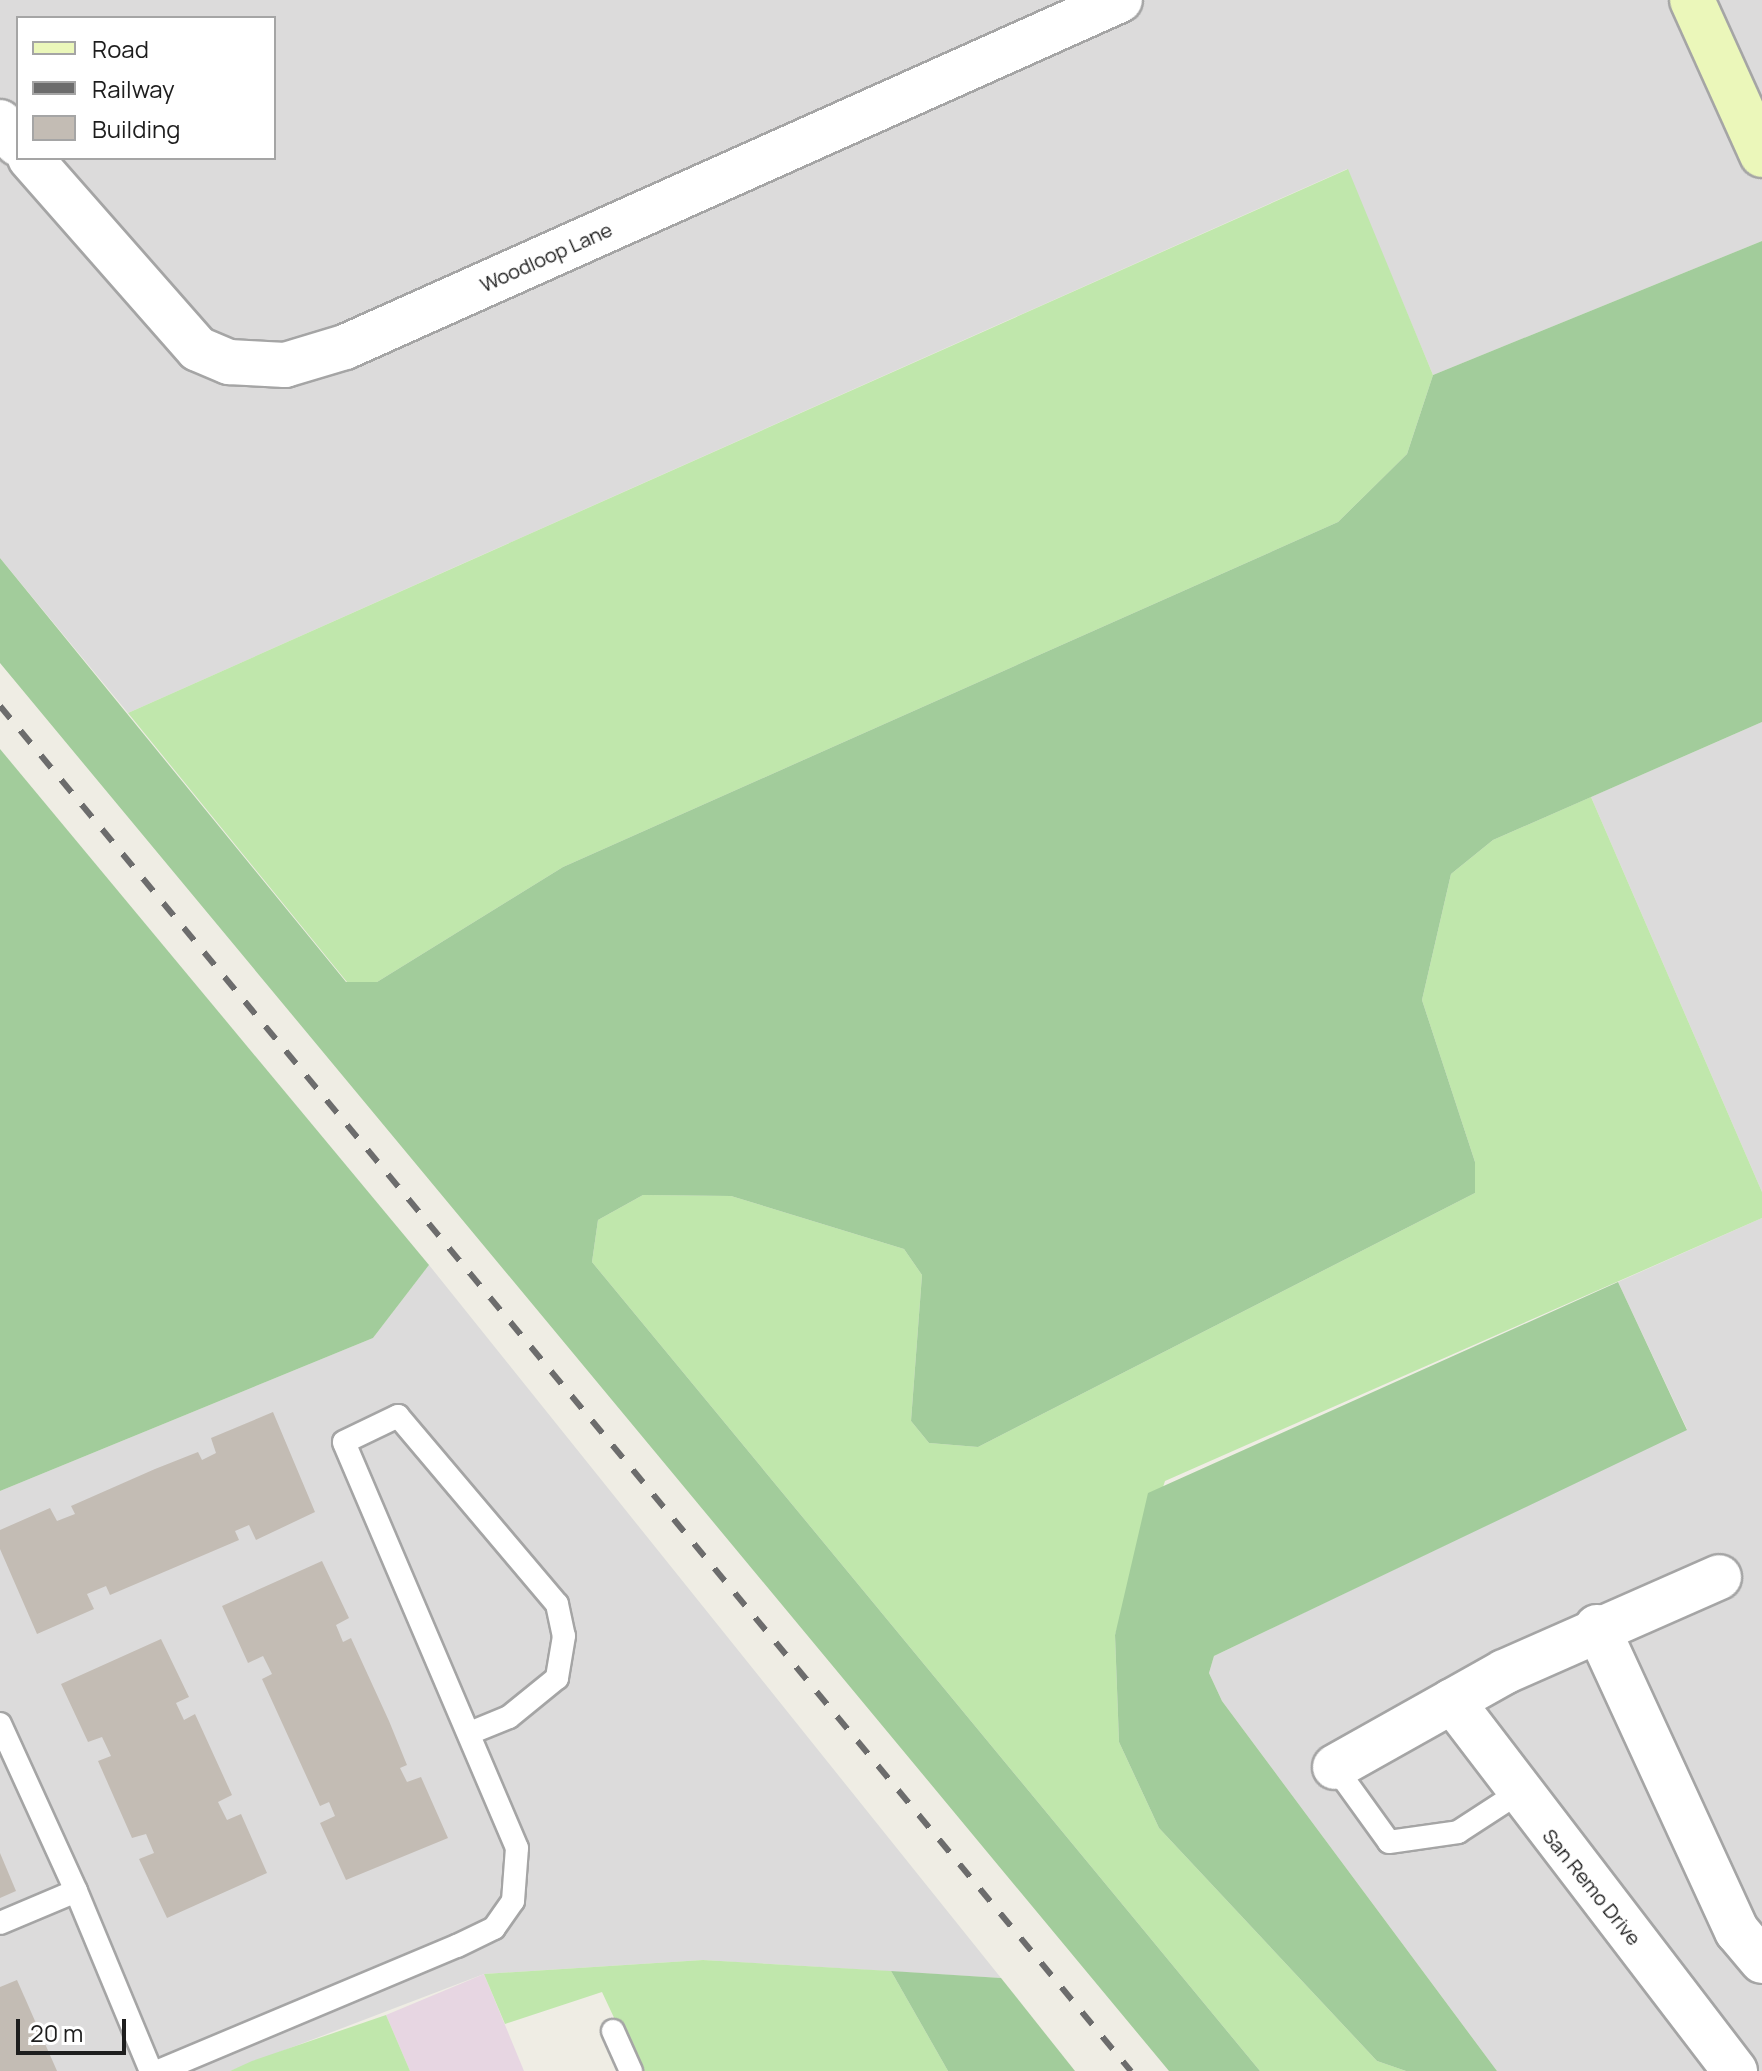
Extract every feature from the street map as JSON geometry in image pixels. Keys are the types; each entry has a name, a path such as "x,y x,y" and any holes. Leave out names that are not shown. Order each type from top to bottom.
{"main road":[{"path":"1692,0 1756,126"}],"street":[{"name":"Woodloop Lane","path":"32,160 198,349 229,362 285,365 345,347 1120,0"},
{"path":"0,122 16,142"},
{"path":"1335,1767 1452,1701 1597,1627 1719,1577"},
{"path":"1597,1627 1737,1931 1762,1961"},
{"name":"San Remo Drive","path":"1452,1701 1518,1793 1735,2071"}],"lane":[{"path":"159,2071 494,1928 513,1901 517,1848 344,1442 398,1416 557,1604 564,1636 557,1678 509,1717 470,1733"},
{"path":"0,1724 76,1891 151,2071"},
{"path":"1335,1767 1389,1842 1458,1832 1518,1793"},
{"path":"0,1923 76,1891"},
{"path":"613,2031 631,2071"}],"shaded area":[{"path":"0,0 1762,0 1762,241 1433,375 1347,169 128,713 0,558"},
{"path":"1762,722 1762,1192 1591,797"},
{"path":"1762,1218 1762,2071 1497,2071 1222,1701 1209,1673 1214,1656 1687,1429 1618,1282"},
{"path":"429,1265 1001,1978 703,1960 484,1974 230,2071 0,2071 0,1491 373,1338"},
{"path":"484,1974 524,2071 410,2071 386,2015"}],"green space":[{"path":"1348,169 1433,375 1407,454 1338,522 563,867 377,982 347,982 128,713"},
{"path":"1762,241 1762,722 1493,840 1451,874 1422,1000 1475,1162 1475,1193 978,1447 929,1443 911,1421 922,1275 904,1249 731,1196 643,1195 598,1220 592,1262 1260,2071 1169,2071 0,663 0,558 346,982 377,982 563,867 1338,522 1407,454 1433,375"},
{"path":"0,749 429,1265 373,1338 0,1491"},
{"path":"1591,797 1762,1192 1762,1218 1165,1481 1115,1635 1119,1742 1159,1828 1377,2061 1406,2071 1260,2071 592,1262 598,1220 643,1195 731,1196 904,1249 922,1275 911,1421 929,1443 978,1447 1475,1193 1475,1162 1422,1000 1451,874 1493,840"},
{"path":"1618,1282 1687,1430 1214,1656 1209,1673 1222,1701 1497,2071 1406,2071 1377,2061 1159,1828 1119,1742 1115,1635 1148,1493"},
{"path":"703,1960 891,1971 948,2071 639,2071 602,1992 505,2024 484,1974"},
{"path":"891,1971 1001,1978 1075,2071 948,2071"},
{"path":"386,2015 410,2071 230,2071 252,2061"}],"building":[{"path":"273,1412 315,1512 256,1540 249,1525 235,1531 239,1540 110,1595 106,1586 87,1594 94,1609 37,1634 0,1549 0,1530 50,1508 57,1521 75,1514 71,1506 155,1469 198,1452 202,1460 216,1453 211,1438"},
{"path":"322,1561 349,1618 336,1625 343,1642 351,1638 389,1721 407,1765 400,1768 407,1782 421,1777 448,1838 346,1880 320,1823 335,1816 329,1802 320,1806 262,1679 272,1674 263,1656 248,1663 222,1606"},
{"path":"161,1639 189,1697 176,1703 184,1720 195,1714 232,1795 218,1802 227,1820 241,1814 267,1873 167,1918 139,1859 154,1853 146,1834 132,1838 98,1761 111,1756 102,1737 88,1742 61,1684"},
{"path":"0,1853 16,1891 0,1898"},
{"path":"17,1980 57,2071 0,2071 0,1987"}],"railway":[{"path":"0,706 1131,2071"}]}
